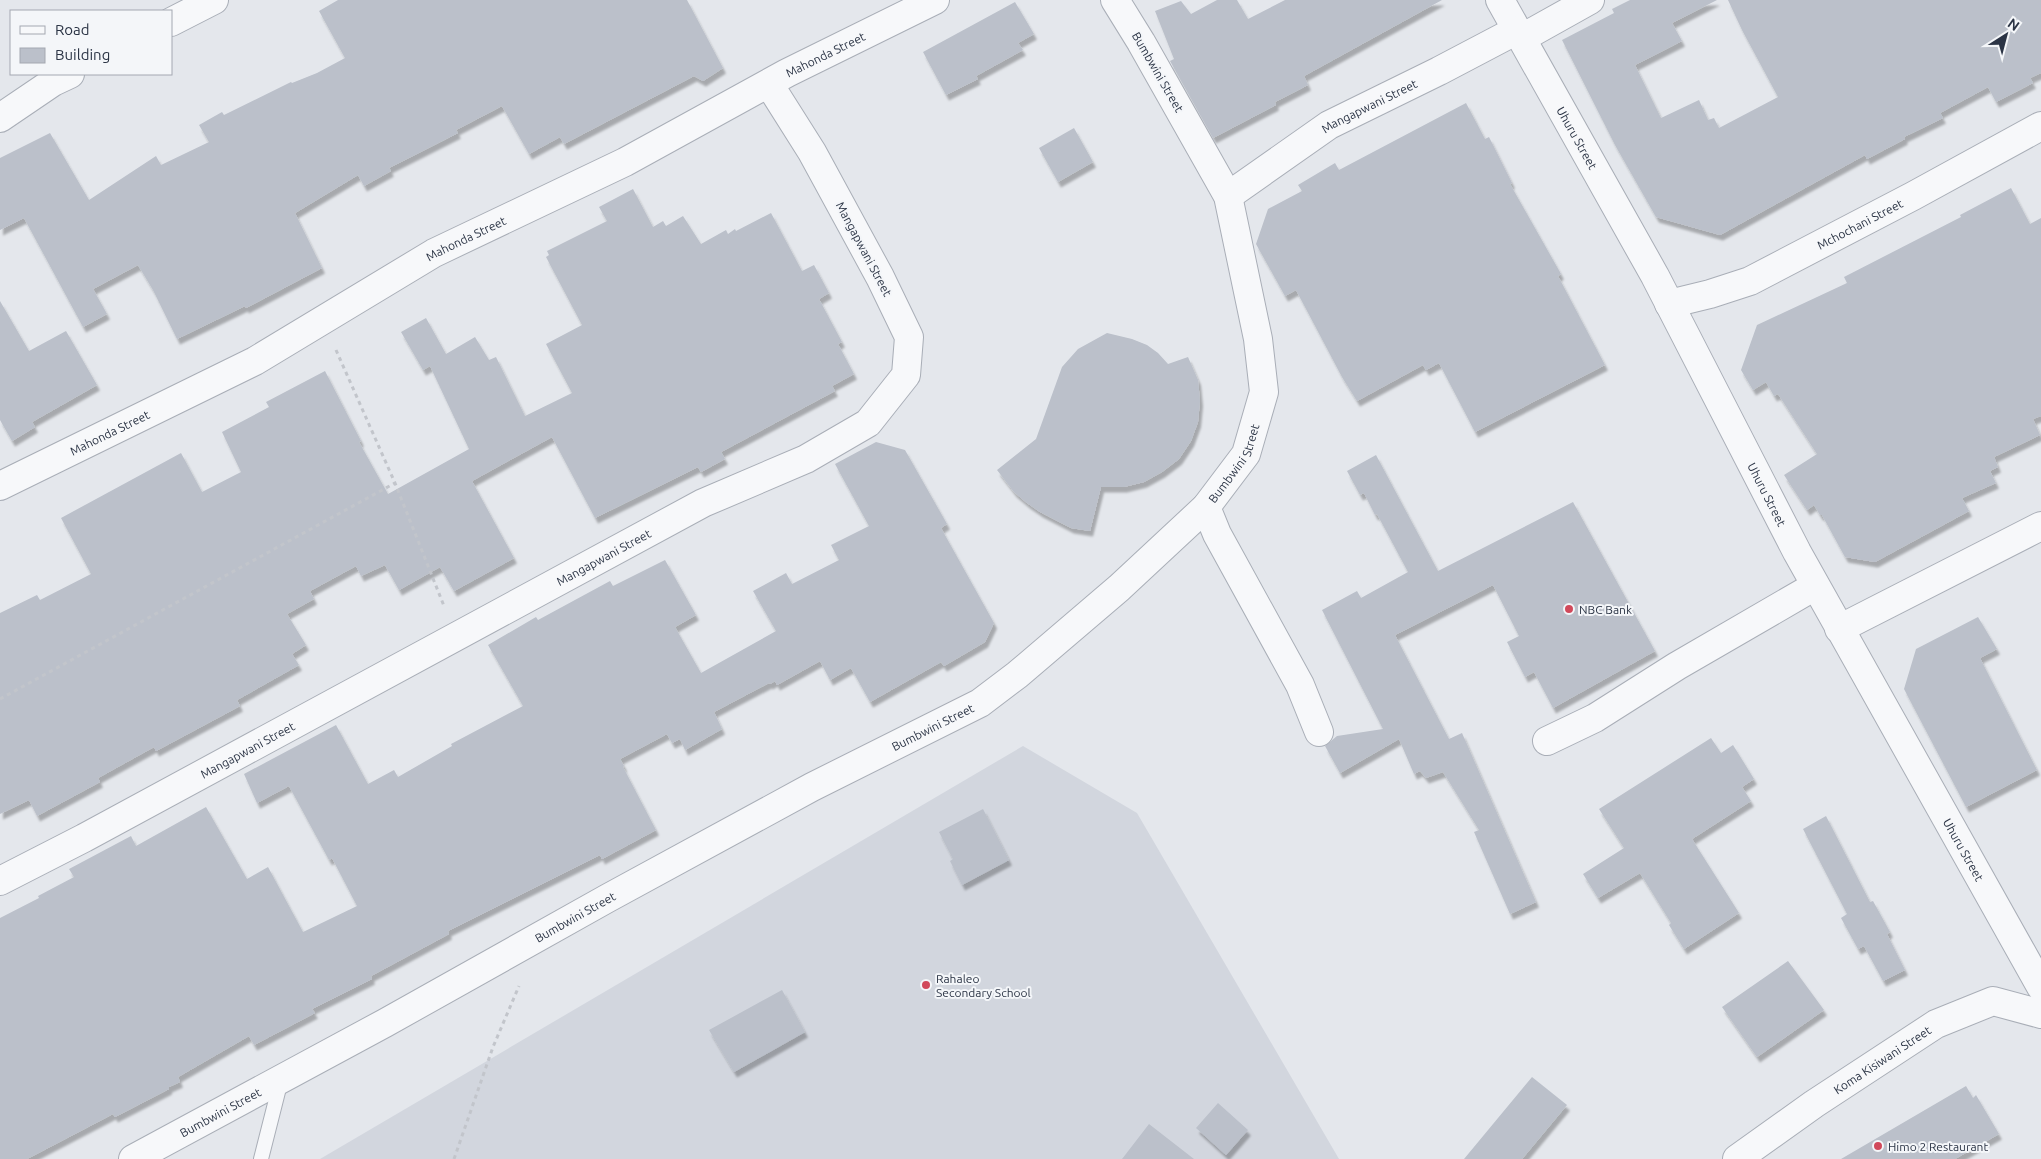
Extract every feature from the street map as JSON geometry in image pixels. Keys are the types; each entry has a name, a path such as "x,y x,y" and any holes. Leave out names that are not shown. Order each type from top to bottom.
{"street":[{"path":"172,21 214,0"},
{"name":"Mahonda Street","path":"0,486 254,361 434,254 625,162 769,84 935,0"},
{"name":"Bumbwini Street","path":"133,1159 282,1080 812,787 980,703 1017,675 1119,588 1206,507 1246,454 1264,392 1258,339 1228,196 1141,42 1115,0"},
{"name":"Uhuru Street","path":"1500,0 1668,304 1839,629 2033,953 2041,987"},
{"name":"Mangapwani Street","path":"1228,196 1329,125 1590,0"},
{"path":"4,111 68,75"},
{"name":"Mangapwani Street","path":"0,881 84,838 703,503 806,459 868,423 906,375 909,337 880,277 812,152 769,84"},
{"name":"Mchochani Street","path":"1668,304 1710,294 1750,281 1913,196 2041,126"},
{"path":"1206,507 1217,534 1300,685 1319,732"},
{"path":"1839,629 2041,526"},
{"path":"1547,741 1595,718 1677,666 1815,586"},
{"name":"Koma Kisiwani Street","path":"1737,1159 1814,1104 1936,1024 1992,1000 2041,1014"}],"lane":[{"path":"261,1159 282,1080"}],"path":[{"path":"322,320 395,483 457,637"},
{"path":"0,699 395,483"},
{"path":"454,1159 493,1048 540,937"}],"shaded area":[{"name":"Rahaleo Secondary School","path":"1023,746 1137,813 1339,1159 320,1159"}],"building":[{"path":"338,0 687,0 723,68 703,81 694,76 564,144 560,137 529,154 502,106 456,130 458,133 389,168 391,171 364,186 358,175 295,213 322,268 246,308 245,306 177,339 153,290 138,265 93,289 107,314 83,327 24,218 0,230 0,158 50,133 89,200 156,156 161,165 209,142 199,125 222,112 224,115 291,82 317,73 345,58 319,11"},
{"path":"1217,0 1237,0 1248,19 1285,0 1442,0 1304,76 1308,85 1275,102 1276,105 1213,138 1170,61 1174,59 1155,11 1181,1 1191,14"},
{"path":"1630,0 1717,0 1672,23 1682,41 1635,65 1661,118 1699,100 1708,120 1714,118 1719,128 1778,97 1728,0 2041,0 2041,73 2030,78 2033,83 1996,102 1988,87 1940,113 1943,118 1904,137 1905,139 1867,159 1865,155 1720,235 1656,217 1615,145 1562,40 1614,13 1612,9"},
{"path":"1015,2 1034,34 1018,43 1023,50 976,76 978,79 946,95 923,52"},
{"path":"1466,103 1485,139 1489,137 1512,183 1510,184 1561,274 1558,276 1605,365 1475,432 1439,363 1426,370 1423,365 1357,401 1342,377 1296,290 1285,296 1256,244 1268,209 1302,191 1298,185 1335,163 1339,170"},
{"path":"1074,128 1093,162 1058,182 1039,148"},
{"path":"2011,188 2030,224 2041,218 2041,416 2033,419 2040,435 1994,457 1998,467 1990,471 1996,483 1962,498 1969,511 1875,562 1845,557 1822,515 1820,515 1814,505 1807,510 1784,475 1817,454 1778,394 1774,396 1766,382 1753,390 1741,370 1757,325 1847,283 1844,277 1961,217 1960,215"},
{"path":"633,189 653,227 663,221 666,226 683,216 701,244 726,230 728,234 735,229 736,231 771,213 802,271 814,265 829,293 819,299 842,342 838,344 854,374 832,386 835,391 721,452 725,459 701,472 698,467 595,518 552,437 472,481 514,558 454,591 440,567 399,590 385,565 361,576 356,566 310,591 314,599 287,614 306,645 292,654 299,665 237,700 240,706 156,751 154,747 98,778 100,782 37,816 29,800 0,814 0,613 37,595 40,600 91,574 61,518 181,453 202,492 241,472 222,432 269,407 266,402 325,371 361,441 359,442 388,494 469,449 430,366 423,370 401,332 426,318 446,354 475,337 489,360 496,357 525,416 572,393 546,344 582,325 546,257 549,255 547,251 607,221 599,207"},
{"path":"0,301 29,351 66,331 97,385 32,422 35,427 12,441 0,420"},
{"path":"1107,333 1147,345 1168,364 1188,357 1198,380 1200,401 1198,422 1191,441 1179,459 1162,472 1144,482 1124,487 1101,487 1090,531 1071,528 1040,512 1014,492 997,470 1036,439 1062,367 1078,349"},
{"path":"876,442 905,450 947,524 941,528 994,623 985,642 944,666 941,662 870,702 851,668 830,680 820,661 777,685 775,681 769,683 714,712 722,729 685,750 680,739 672,743 667,734 620,759 656,830 602,859 600,855 448,931 449,934 371,976 372,979 312,1009 315,1013 254,1045 249,1036 178,1077 180,1082 169,1087 169,1089 115,1117 113,1114 27,1159 0,1159 0,918 74,877 69,869 131,836 136,846 206,807 247,879 268,867 303,932 357,906 332,858 329,860 289,786 257,803 244,774 336,725 368,784 394,770 398,777 452,746 451,744 523,706 488,645 536,617 538,620 610,581 613,586 665,560 696,615 675,627 701,673 776,631 753,591 786,573 792,584 839,560 831,545 869,526 835,464"},
{"path":"1376,455 1438,571 1573,502 1655,651 1553,708 1534,672 1525,677 1507,642 1519,636 1493,585 1395,635 1449,739 1462,733 1536,902 1510,914 1474,832 1479,830 1443,772 1426,778 1420,771 1414,774 1399,739 1340,773 1325,746 1337,736 1383,729 1322,610 1357,591 1361,598 1408,572 1377,514 1375,515 1364,493 1360,495 1347,471"},
{"path":"1978,617 1997,649 1980,658 2037,770 1966,807 1904,689 1916,649"},
{"path":"1711,738 1721,753 1733,745 1754,779 1742,787 1751,801 1692,839 1739,913 1684,949 1669,925 1671,923 1640,873 1598,898 1583,874 1624,848 1599,809"},
{"path":"983,809 1009,860 962,885 950,861 953,859 939,832"},
{"path":"1826,816 1870,902 1873,901 1890,932 1887,934 1905,970 1883,981 1864,946 1858,949 1841,918 1847,914 1803,829"},
{"path":"1788,961 1824,1010 1757,1057 1722,1007"},
{"path":"782,990 805,1032 734,1072 709,1030"},
{"path":"1532,1077 1567,1105 1522,1159 1464,1159"},
{"path":"1966,1086 1973,1098 1976,1095 1999,1134 1955,1159 1841,1159"},
{"path":"1218,1103 1248,1130 1226,1155 1196,1128"},
{"path":"1149,1124 1194,1159 1122,1159"}],"place":[{"name":"NBC Bank","path":"1569,609"},
{"name":"Rahaleo Secondary School","path":"926,985"},
{"name":"Himo 2 Restaurant","path":"1878,1146"}]}
